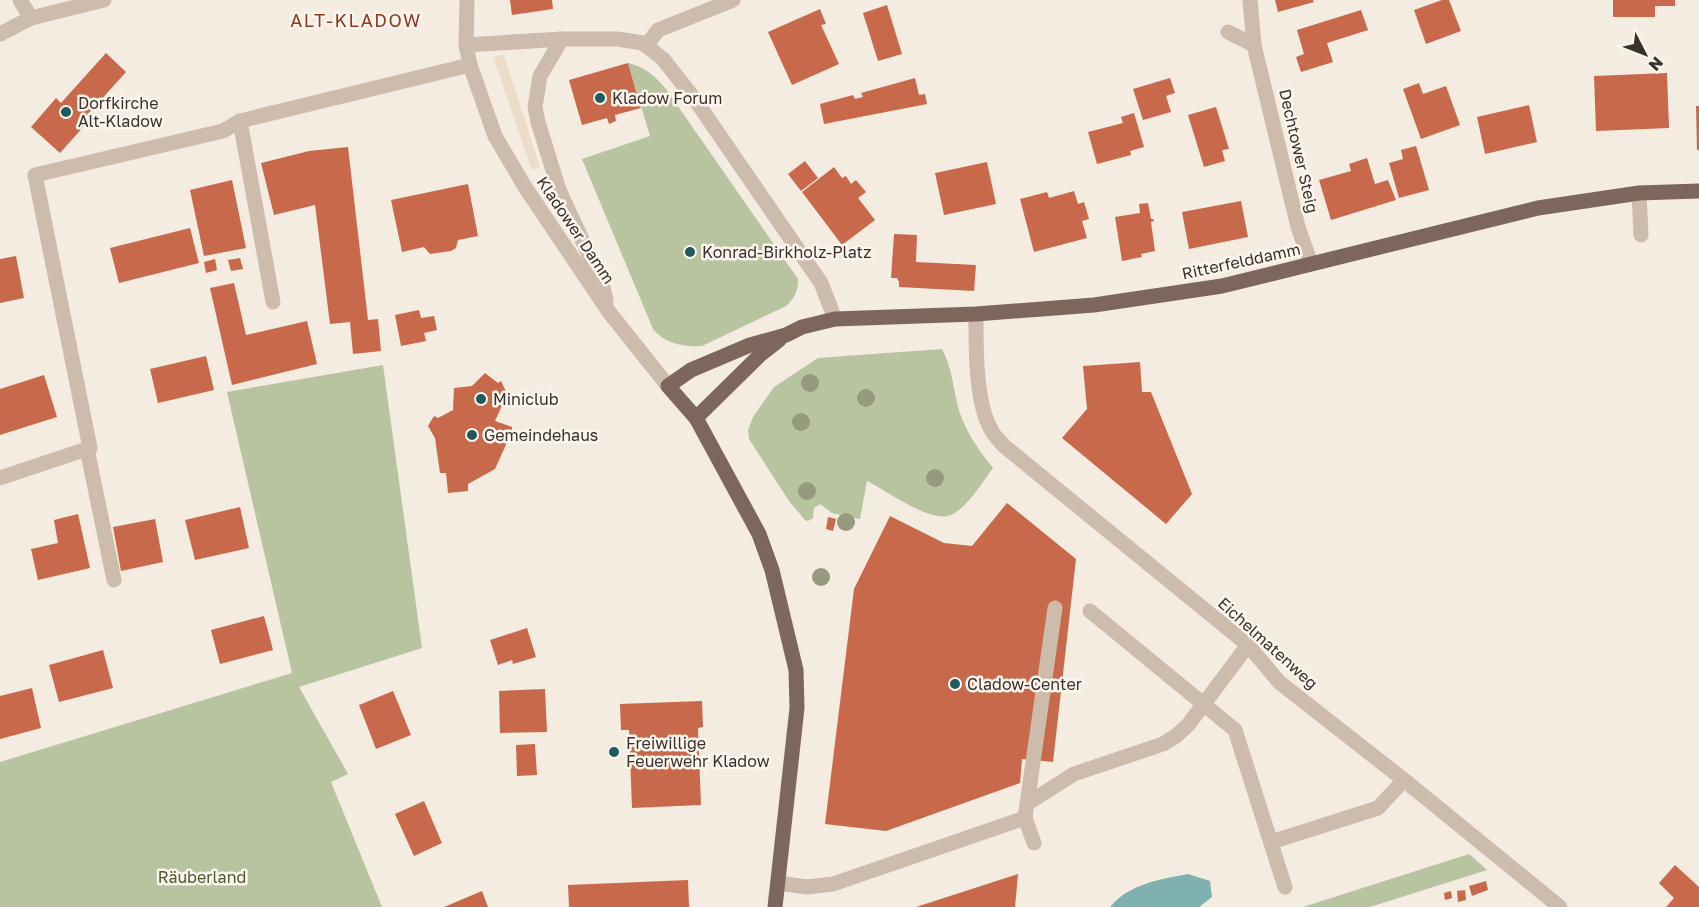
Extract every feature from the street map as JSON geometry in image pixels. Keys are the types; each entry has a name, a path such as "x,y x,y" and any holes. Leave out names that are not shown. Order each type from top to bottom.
{"main road":[{"name":"Ritterfelddamm","path":"669,386 692,370 750,345 802,327 835,319 976,314 1094,305 1222,286 1538,208 1639,193 1699,191"},
{"name":"Ritterfelddamm","path":"696,418 761,354 786,334"},
{"name":"Kladower Damm","path":"669,386 696,418 759,534 772,570 796,670 797,708 776,907"}],"street":[{"path":"20,0 31,18"},
{"path":"0,34 31,18 104,0"},
{"path":"467,0 466,45 562,39 617,39 643,43 663,59 696,101 821,283 835,319"},
{"path":"646,46 658,30 733,0"},
{"name":"Dechtower Steig","path":"1250,0 1254,45 1298,227 1311,264"},
{"path":"1228,32 1254,45"},
{"path":"562,39 540,76 536,107 538,122 558,190 602,284 609,312"},
{"name":"Kladower Damm","path":"466,45 470,65 486,113 506,156 609,312 669,386"},
{"path":"0,478 90,448 35,175 223,131 240,121 470,65"},
{"path":"240,121 273,302"},
{"path":"1639,193 1641,235"},
{"name":"Eichelmatenweg","path":"976,314 981,404 992,431 1004,446 1248,645 1279,682 1560,907"},
{"path":"87,449 114,580"},
{"path":"1034,843 1026,818 1055,608"},
{"path":"1090,611 1235,730 1285,887"},
{"path":"1028,802 1074,774 1163,744 1176,736 1188,725 1248,645"},
{"path":"1271,842 1378,808 1404,780"},
{"path":"778,883 807,886 832,884 1026,818"}],"green space":[{"path":"628,63 649,73 666,89 798,279 795,294 786,306 702,346 688,346 669,341 653,329 582,159 650,136"},
{"path":"942,349 950,369 963,421 976,445 993,468 975,493 953,514 934,515 910,505 867,481 860,519 832,513 820,504 814,508 813,518 805,520 789,501 749,439 748,430 753,417 774,387 818,358"},
{"name":"Räuberland","path":"383,365 422,648 299,687 348,774 331,782 382,907 0,907 0,762 292,673 227,392"},
{"path":"1469,854 1487,870 1370,907 1303,907"}],"shaded area":[{"path":"501,54 504,56 539,164 539,167 533,170 494,59"}],"water":[{"path":"1188,874 1210,881 1212,897 1199,907 1110,907 1126,893 1136,888"}],"building":[{"path":"510,0 552,0 553,9 512,15"},
{"path":"1275,0 1313,0 1314,2 1278,12"},
{"path":"1442,0 1449,0 1461,31 1426,44 1414,10"},
{"path":"1613,0 1675,0 1675,6 1655,6 1655,17 1613,17"},
{"path":"887,5 902,54 878,61 863,13"},
{"path":"820,9 826,24 821,25 839,64 792,85 768,32"},
{"path":"1361,10 1368,30 1327,43 1333,62 1301,72 1296,57 1304,54 1297,30"},
{"name":"Dorfkirche Alt-Kladow","path":"106,53 126,72 81,122 85,125 60,153 31,127 56,98 61,103"},
{"path":"628,63 641,108 615,115 616,121 609,124 607,118 582,125 569,80"},
{"path":"1667,73 1669,128 1596,131 1594,76"},
{"path":"915,78 919,95 925,94 927,104 824,124 820,104 853,95 855,99 863,97 861,93"},
{"path":"1170,78 1175,93 1166,96 1171,112 1143,120 1133,89"},
{"path":"1419,83 1423,94 1446,86 1460,125 1421,139 1403,89"},
{"path":"1529,105 1537,142 1485,154 1477,117"},
{"path":"1696,106 1699,106 1699,150 1697,150"},
{"path":"1216,107 1229,149 1222,150 1225,161 1204,167 1188,115"},
{"path":"1134,113 1144,147 1130,151 1131,155 1097,164 1088,132 1123,123 1121,117"},
{"path":"1416,146 1429,190 1399,198 1389,163 1403,159 1401,150"},
{"path":"348,147 368,320 378,319 381,351 353,354 350,322 330,324 315,205 274,215 261,163 309,151"},
{"path":"1367,158 1375,184 1388,180 1396,200 1331,220 1319,180 1351,171 1349,164"},
{"path":"805,161 818,178 801,191 788,174"},
{"path":"987,162 996,204 944,215 935,173"},
{"path":"834,167 842,178 846,176 851,184 856,180 866,192 858,198 875,220 842,245 802,192"},
{"path":"232,180 246,248 204,256 190,190"},
{"path":"468,184 478,236 458,240 456,248 451,251 430,254 424,247 402,252 391,200"},
{"path":"1074,191 1078,204 1084,202 1089,219 1082,221 1087,238 1034,252 1020,199 1047,192 1049,198"},
{"path":"1241,201 1248,237 1189,249 1182,212"},
{"path":"1148,203 1151,219 1154,221 1151,222 1155,251 1141,254 1142,257 1122,261 1115,217 1140,213 1139,204"},
{"path":"190,228 199,263 119,283 110,248"},
{"path":"894,234 917,235 916,262 976,265 974,291 899,287 897,278 891,278"},
{"path":"16,256 24,298 0,303 0,259"},
{"path":"240,258 243,269 231,271 228,260"},
{"path":"215,259 217,270 206,273 204,262"},
{"path":"234,283 246,335 307,321 317,364 232,385 210,288"},
{"path":"419,310 421,318 434,316 437,330 424,333 426,341 401,346 395,315"},
{"path":"206,356 214,390 158,403 150,369"},
{"path":"1140,362 1142,392 1151,392 1192,494 1166,524 1062,438 1087,409 1083,366"},
{"name":"Gemeindehaus","path":"485,373 498,383 501,381 510,400 503,403 495,421 512,427 512,431 495,469 468,484 468,491 448,493 446,473 440,473 435,438 428,426 434,416 438,418 453,410 454,388 472,386"},
{"path":"44,375 57,417 0,435 0,389"},
{"path":"1007,503 1076,559 1053,762 1022,759 1020,783 886,831 825,824 854,589 890,516 944,543 972,546"},
{"path":"240,507 249,548 195,560 185,520"},
{"path":"78,514 90,568 38,580 31,549 58,543 54,520"},
{"path":"828,517 836,519 833,531 826,529"},
{"path":"155,519 163,562 121,571 113,527"},
{"path":"264,616 273,650 220,664 211,630"},
{"path":"527,628 536,657 513,664 512,660 498,665 490,640"},
{"path":"103,650 113,688 59,702 49,665"},
{"path":"32,688 41,728 0,739 0,696"},
{"path":"545,689 547,732 500,733 499,691"},
{"path":"393,691 411,735 376,749 359,705"},
{"path":"702,701 703,727 698,728 701,805 632,808 629,730 621,730 620,704"},
{"path":"535,744 537,775 517,776 516,745"},
{"path":"424,801 442,843 414,856 395,814"},
{"path":"1675,865 1699,887 1699,907 1666,907 1674,898 1659,883"},
{"path":"1018,874 1015,907 916,907"},
{"path":"688,880 689,907 569,907 568,885"},
{"path":"1486,881 1488,890 1472,896 1469,886"},
{"path":"1465,890 1466,900 1458,902 1457,891"},
{"path":"482,891 488,907 444,907"},
{"path":"1451,891 1452,898 1445,900 1444,893"}],"place":[{"name":"Kladow Forum","path":"600,98"},
{"name":"Dorfkirche Alt-Kladow","path":"66,112"},
{"name":"Konrad-Birkholz-Platz","path":"690,252"},
{"name":"Miniclub","path":"481,399"},
{"name":"Gemeindehaus","path":"472,435"},
{"name":"Cladow-Center","path":"955,684"},
{"name":"Freiwillige Feuerwehr Kladow","path":"614,752"}],"district":[{"name":"ALT-KLADOW","path":"356,20"}]}
